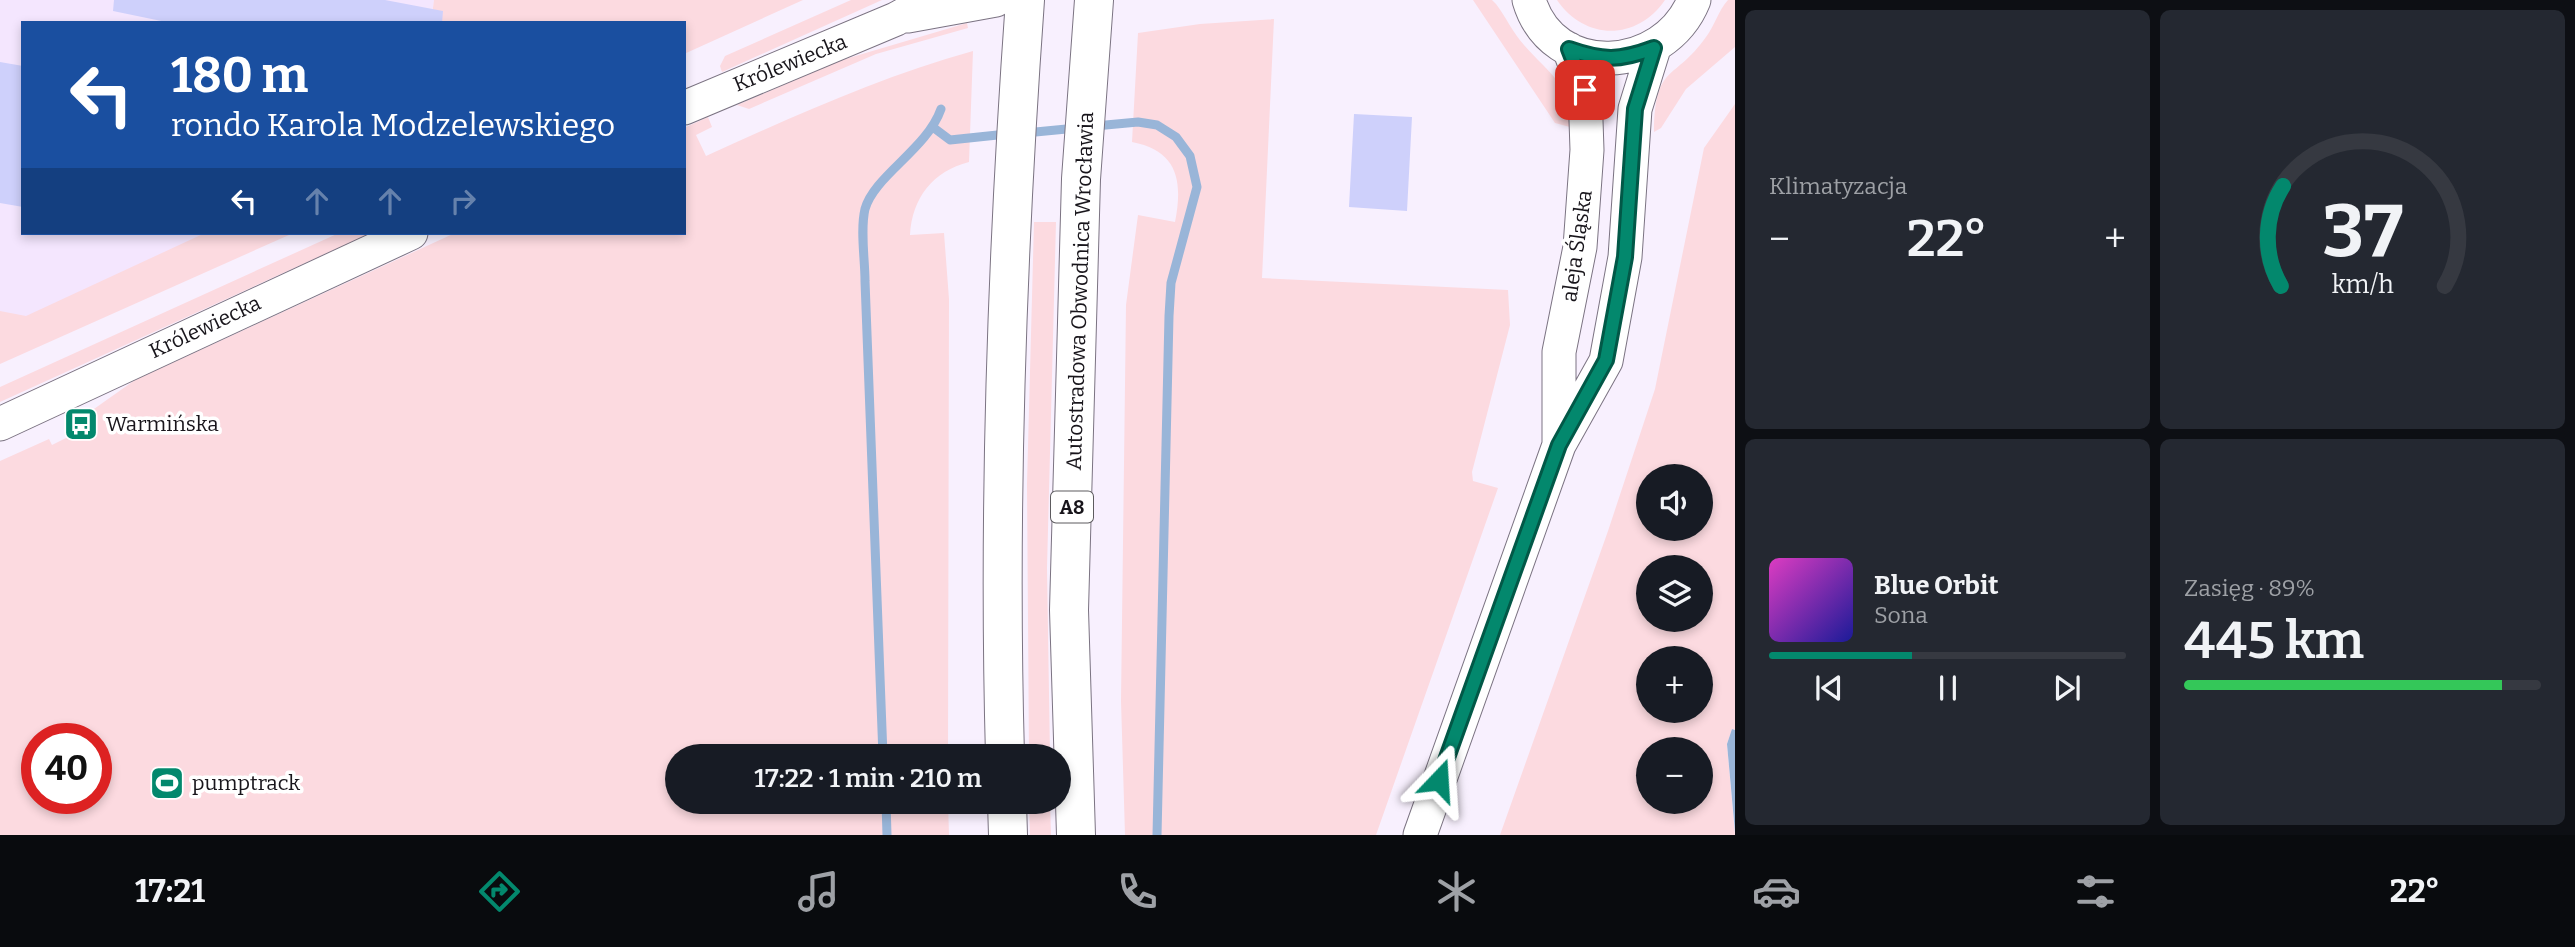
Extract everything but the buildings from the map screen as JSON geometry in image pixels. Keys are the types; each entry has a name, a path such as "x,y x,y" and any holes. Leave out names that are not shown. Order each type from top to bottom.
{"highway":[{"path":"1005,744 1002,644 1011,189 1025,0"},
{"name":"Autostradowa Obwodnica Wrocławia","path":"1076,835 1069,610 1081,179 1094,0"},
{"path":"1007,814 1008,835"}],"street":[{"name":"Królewiecka","path":"686,107 896,19 930,0"},
{"name":"Królewiecka","path":"896,19 996,0"},
{"path":"1527,4 1548,33 1569,49 1597,58 1616,58 1654,48 1673,34 1688,15 1694,0"},
{"name":"aleja Śląska","path":"1420,835 1559,445 1606,360 1625,257 1635,109 1654,48"},
{"name":"aleja Śląska","path":"1559,445 1559,352 1580,247 1587,150 1585,90 1569,49"},
{"name":"Królewiecka","path":"0,424 407,235"}],"shaded area":[{"path":"0,0 434,0 431,21 21,21 21,235 254,235 0,351"},
{"path":"434,0 803,0 686,53 686,21 431,21"},
{"path":"851,0 882,0 722,72 720,66 725,56"},
{"path":"1473,0 1492,0 1520,40 1557,81 1567,100 1570,127 1555,123"},
{"path":"1557,0 1665,0 1640,23 1611,31 1582,23"},
{"path":"1728,0 1735,0 1735,47 1686,89 1661,128 1654,132 1655,110 1662,83 1695,51"},
{"path":"1274,19 1262,278 1508,290 1510,325 1472,472 1473,481 1498,488 1376,835 1125,835 1121,701 1126,305 1138,215 1175,222 1178,193 1174,170 1168,160 1147,146 1132,142 1138,33 1200,24"},
{"path":"967,23 968,28 876,54 749,109 737,105 842,60"},
{"path":"973,51 969,162 945,172 927,188 915,209 910,235 944,233 949,299 948,744 665,744 665,814 948,814 949,835 0,835 0,461 49,439 52,445 72,435 70,430 87,422 84,416 135,380 451,235 686,235 686,127 708,117 712,127 696,135 706,156 838,98"},
{"path":"1735,104 1735,730 1732,729 1727,744 1735,835 1500,835 1608,531 1655,389 1704,148"},
{"path":"1034,222 1056,222 1047,568 1050,744 1029,744 1027,484"},
{"path":"201,235 289,235 0,364 0,311 26,316"},
{"path":"335,235 367,235 0,402 0,387"},
{"path":"1029,814 1050,814 1051,835 1030,835"}],"water":[{"path":"1732,729 1735,730 1735,832 1727,744"}],"waterway":[{"path":"883,744 863,226 870,197 924,137 941,109"},
{"path":"1095,126 1138,122 1157,125 1176,137 1190,156 1197,187 1171,283 1157,835"},
{"path":"934,128 950,140 1007,134"},
{"path":"1025,133 1077,128"},
{"path":"886,814 887,835"}],"place":[{"name":"Warmińska","path":"81,424"},
{"name":"pumptrack","path":"167,783"}],"route":[{"path":"1439,780 1559,445 1606,360 1625,257 1635,109 1654,48 1626,58 1597,58 1569,49 1585,90"}]}
